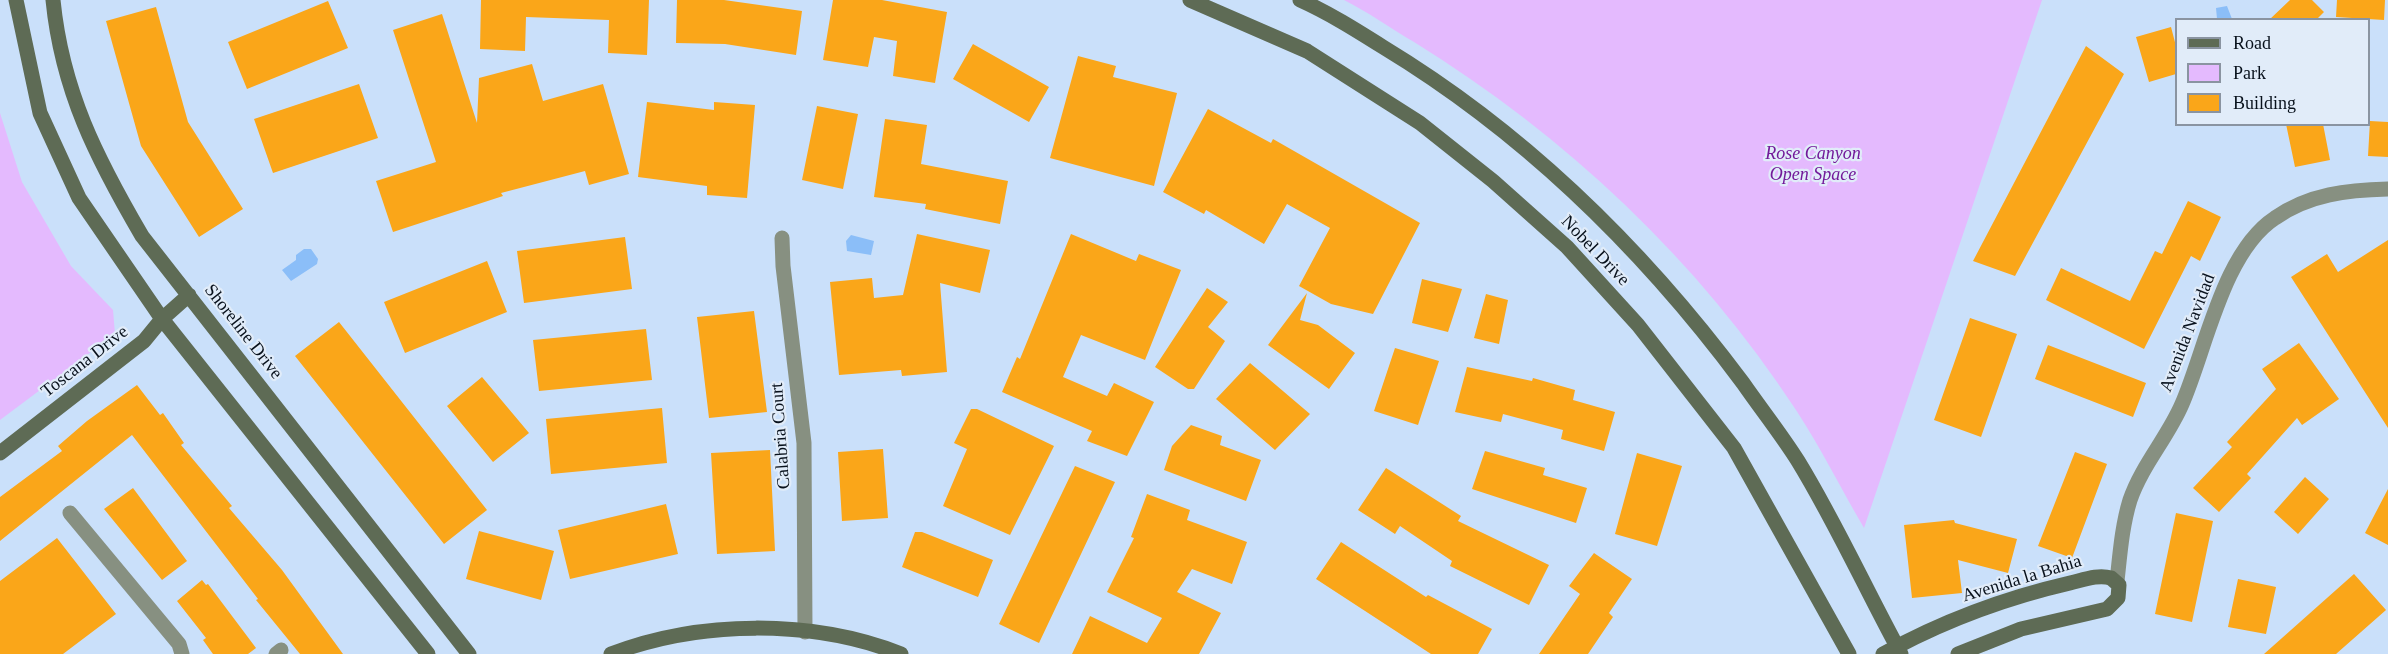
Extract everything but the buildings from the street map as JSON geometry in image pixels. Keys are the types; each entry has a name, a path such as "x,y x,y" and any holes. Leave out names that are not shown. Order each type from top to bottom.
{"street":[{"path":"16,0 40,113 79,198 162,319 428,654"},
{"name":"Shoreline Drive","path":"53,0 64,66 80,117 93,150 142,236 469,654"},
{"name":"Nobel Drive","path":"1190,0 1307,51 1420,123 1493,181 1567,247 1638,325 1734,448 1849,654"},
{"name":"Nobel Drive","path":"1300,0 1324,11 1433,77 1482,112 1552,171 1644,261 1706,333 1799,462 1899,650"},
{"name":"Avenida Navidad","path":"2117,581 2123,526 2131,499 2142,474 2182,404 2228,279 2247,246 2274,218 2310,200 2345,190 2388,189"},
{"name":"Calabria Court","path":"782,238 783,266 804,443 805,632"},
{"name":"Toscana Drive","path":"0,453 144,341 162,319 189,295"},
{"path":"70,513 179,644 182,654"},
{"name":"Avenida la Bahia","path":"1883,654 1899,650 1979,610 2048,588 2097,577 2107,576 2117,581"},
{"path":"1958,654 2021,629 2107,609 2118,598 2120,591 2117,581"},
{"path":"610,654 670,635 746,627 805,632 860,642 902,654"}],"green space":[{"name":"Rose Canyon Open Space","path":"1344,0 2042,0 1864,528 1814,439 1758,355 1672,252 1576,160 1524,118 1414,42"},
{"path":"0,113 22,182 71,266 113,310 115,334 0,420"}],"water":[{"path":"2227,6 2232,18 2217,18 2216,8"},
{"path":"851,235 874,241 871,255 847,251 846,241"},
{"path":"304,249 311,249 318,259 317,264 291,281 282,270 296,260 296,255"}]}
